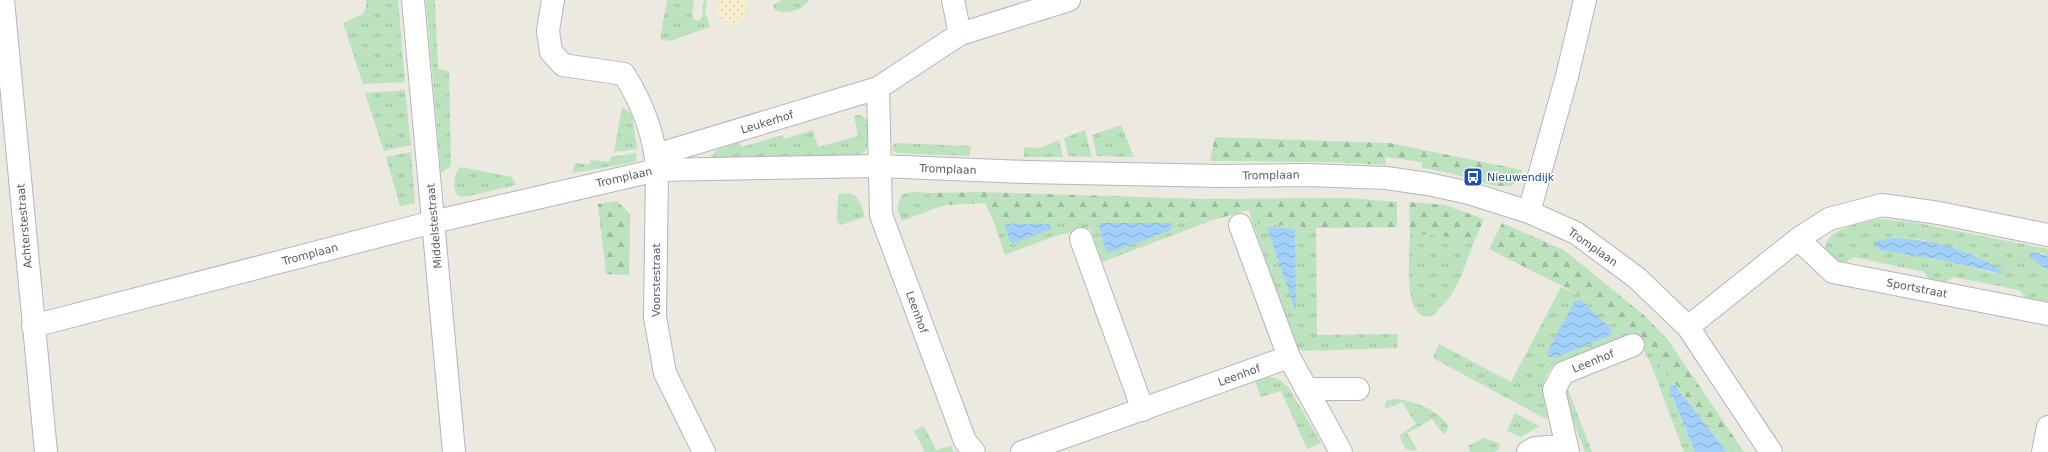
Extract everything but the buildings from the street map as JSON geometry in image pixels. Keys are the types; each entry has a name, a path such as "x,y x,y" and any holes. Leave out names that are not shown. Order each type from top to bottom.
{"street":[{"name":"Achterstestraat","path":"3,0 46,452"},
{"name":"Middelstestraat","path":"413,0 454,452"},
{"path":"553,0 548,31 551,52 563,65 624,74 639,98 656,162"},
{"path":"953,0 960,34"},
{"name":"Leukerhof","path":"656,162 878,88 960,34 1069,0"},
{"path":"1529,212 1567,76 1585,0"},
{"path":"878,88 879,166"},
{"name":"Tromplaan","path":"33,326 433,222 656,162 879,166 1222,176 1308,175 1386,178 1428,184 1469,193 1529,212 1576,233 1636,278 1688,327 1771,452"},
{"name":"Voorstestraat","path":"656,162 655,317 665,373 704,452"},
{"name":"Leenhof","path":"879,166 881,215 964,442 974,452"},
{"path":"1688,327 1798,240 1829,219 1882,205 1939,213 2048,235"},
{"path":"1240,225 1289,357 1341,452"},
{"path":"1081,239 1143,410"},
{"name":"Sportstraat","path":"1798,240 1833,272 2048,314"},
{"name":"Leenhof","path":"1567,449 1554,390 1563,373 1633,345"},
{"name":"Leenhof","path":"1022,452 1289,357"},
{"path":"1306,389 1358,389"},
{"path":"2043,452 2048,427"},
{"path":"1528,452 1535,448 1567,449"}],"green space":[{"path":"366,0 398,0 405,82 363,84 343,23 363,14 366,7"},
{"path":"426,0 435,0 438,69 449,71 451,166 441,173"},
{"path":"667,0 694,0 692,15 694,20 699,21 702,17 704,0 707,0 705,11 710,27 670,41 660,39"},
{"path":"782,0 809,0 802,7 793,11 783,12 774,9 773,5"},
{"path":"405,90 411,145 384,151 365,93"},
{"path":"622,107 632,114 637,149 614,152"},
{"path":"860,115 868,122 869,136 866,151 858,156 712,157 715,151 739,142 742,147 782,135 784,139 813,130 818,147 858,136 854,116"},
{"path":"1121,125 1134,157 1097,156 1092,135"},
{"path":"1085,130 1092,157 1068,156 1064,138"},
{"path":"1215,137 1390,143 1522,170 1521,179 1511,186 1495,186 1450,173 1422,168 1422,162 1385,157 1386,165 1330,162 1210,161"},
{"path":"1059,140 1063,157 1024,157 1024,147 1040,148"},
{"path":"894,143 971,146 970,156 897,153 892,150"},
{"path":"411,152 415,203 400,206 386,157"},
{"path":"637,153 636,161 630,163 572,173 575,163 589,165 591,160 609,162 611,157"},
{"path":"460,167 512,177 516,185 464,197 458,196 454,182"},
{"path":"912,192 929,193 936,208 902,221 898,210 899,201 903,194"},
{"path":"982,192 1201,199 1349,198 1397,202 1397,227 1316,228 1253,223 1249,210 1213,220 992,217 985,203 946,205 936,208 929,193"},
{"path":"850,193 856,197 862,206 865,217 840,225 837,220 838,194"},
{"path":"617,201 630,214 629,275 606,274 598,204"},
{"path":"1409,202 1445,205 1484,219 1473,244 1443,236 1410,233"},
{"path":"992,217 1213,220 1102,262 1090,228 1055,236 1005,255"},
{"path":"1878,219 1912,222 2048,249 2048,256 2040,252 2046,269 2048,270 2048,305 2027,300 2019,290 1954,277 1943,283 1930,281 1924,272 1854,257 1843,264 1829,257 1826,252 1826,244 1829,238 1844,228","holes":["1893,238 1925,240 1997,274 1936,259 1879,240"]},
{"path":"1253,223 1316,228 1317,335 1398,334 1397,348 1303,351 1296,347"},
{"path":"1502,223 1564,250 1646,317 1668,340 1744,452 1731,452 1662,368 1647,344 1586,298 1489,249"},
{"path":"1410,233 1443,236 1473,244 1460,280 1450,296 1437,310 1437,313 1427,317 1423,316 1417,311 1410,291"},
{"path":"1561,287 1586,298 1647,344 1662,368 1731,452 1727,452 1675,386 1669,390 1695,452 1684,452 1650,362 1638,340 1619,339 1562,361 1552,367 1546,376 1543,389 1550,414 1549,418 1546,419 1433,358 1439,344 1511,382"},
{"path":"1268,377 1279,380 1289,388 1321,443 1307,449 1281,391 1261,397 1255,381"},
{"path":"1568,389 1592,452 1585,452 1562,392"},
{"path":"1397,399 1426,407 1443,420 1448,426 1447,431 1443,434 1432,419 1407,433 1417,449 1414,451 1406,449 1399,436 1416,424 1402,402 1385,409 1387,400"},
{"path":"1515,413 1539,426 1521,437 1507,431"},
{"path":"924,426 936,450 951,446 954,452 925,452 914,431"},
{"path":"1484,438 1500,444 1498,450 1494,452 1470,452 1468,446"}],"sand":[{"path":"720,0 745,0 747,12 745,17 742,20 732,23 721,19 717,9"}],"water":[{"path":"1101,223 1169,223 1173,225 1171,230 1109,253 1106,251 1099,225"},
{"path":"1007,224 1049,224 1052,229 1013,243 1010,241 1005,227"},
{"path":"1267,227 1295,229 1296,312"},
{"path":"1893,238 1923,241 1949,246 1988,262 2001,270 2002,274 1936,259 1879,250 1874,243 1879,240"},
{"path":"2032,252 2048,256 2048,270 2030,258 2029,253"},
{"path":"1581,300 1612,330 1611,335 1557,357 1549,357 1547,352 1575,301"},
{"path":"1671,386 1675,386 1727,452 1695,452 1669,389"}],"place":[{"name":"Nieuwendijk","path":"1473,177"}]}
